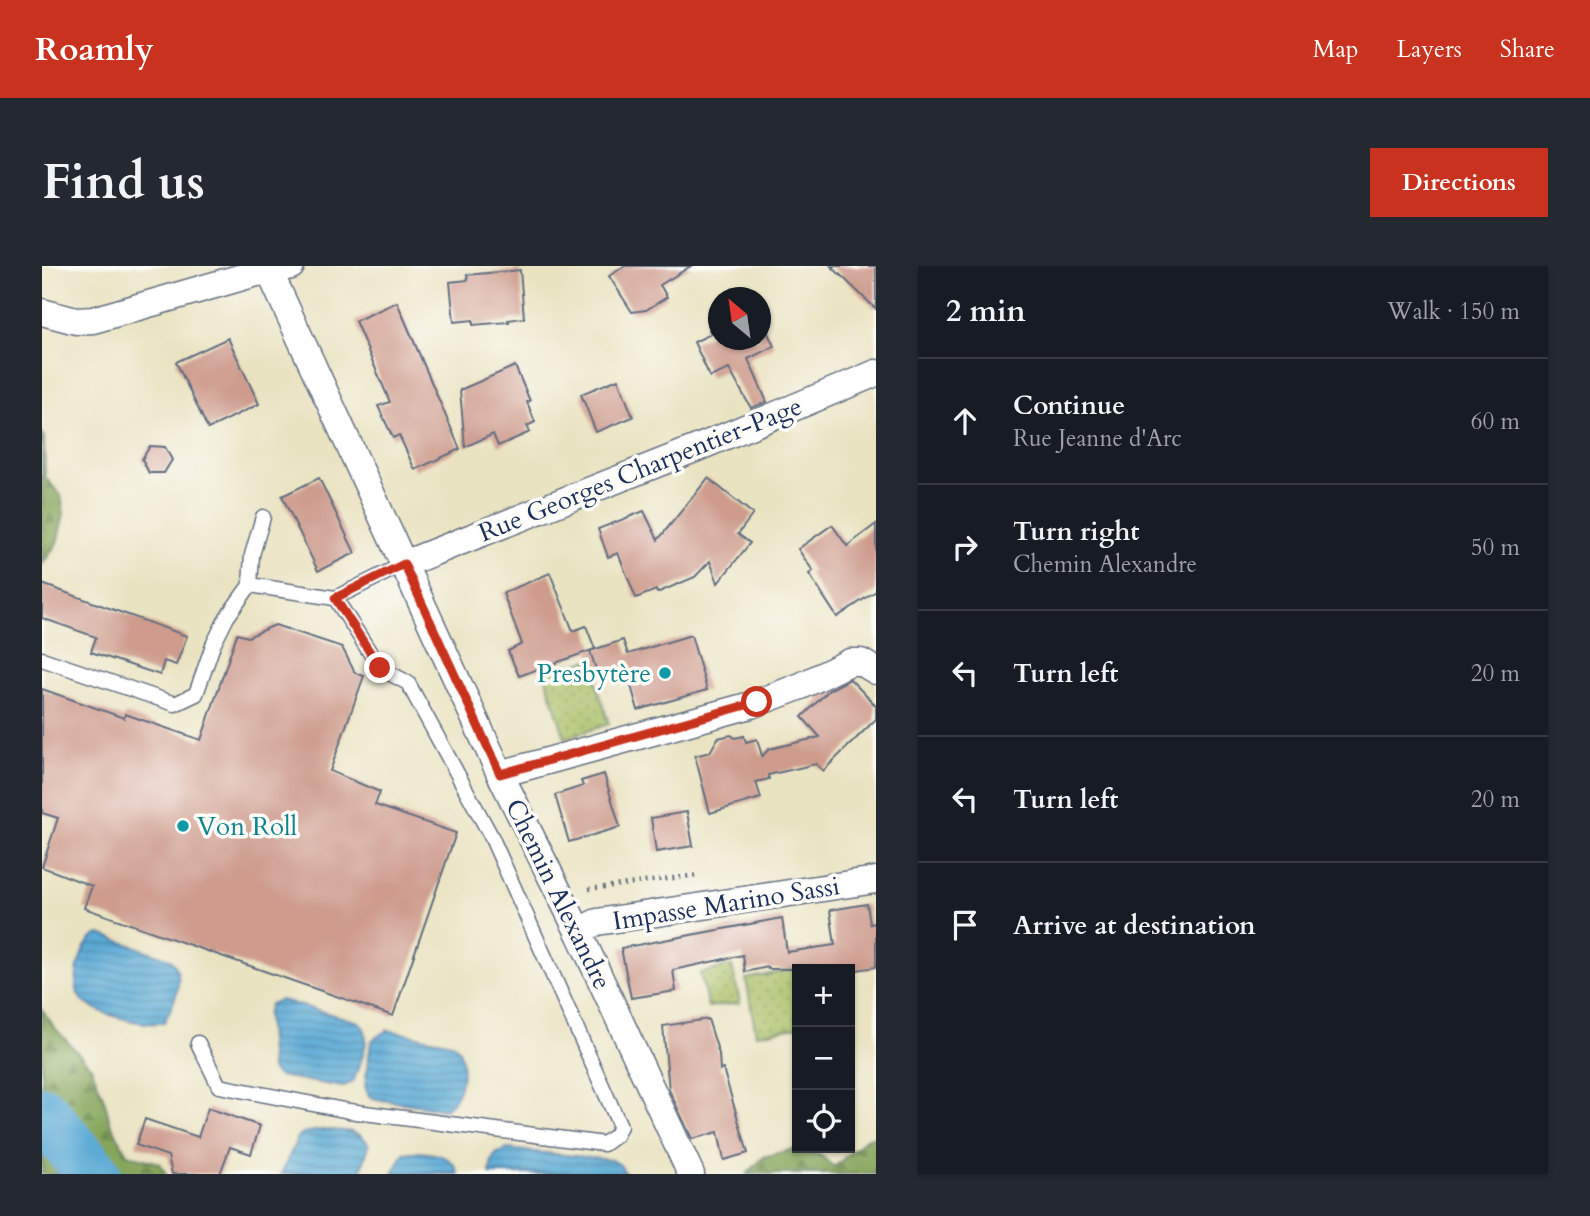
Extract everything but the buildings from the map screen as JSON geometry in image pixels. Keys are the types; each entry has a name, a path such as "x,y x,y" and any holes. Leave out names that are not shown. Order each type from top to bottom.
{"street":[{"path":"42,312 76,321 93,320 275,268"},
{"name":"Chemin Alexandre","path":"275,268 404,564 500,774 578,931 691,1174"},
{"name":"Rue Georges Charpentier-Page","path":"404,564 702,446 876,373"},
{"path":"500,774 751,705 802,686 850,662 861,662 876,671"},
{"name":"Impasse Marino Sassi","path":"578,931 597,922 876,880"}],"lane":[{"path":"42,659 175,704 196,694 213,645 227,617 250,585 252,555 263,517"},
{"path":"250,585 335,598 404,564"},
{"path":"198,1043 219,1086 232,1089 349,1111 604,1144 616,1135 620,1126 492,836 408,683 380,668 335,598"}],"green space":[{"path":"42,432 45,477 61,496 64,514 57,543 42,565"},
{"path":"589,660 609,724 565,738 544,672"},
{"path":"732,966 740,1003 708,1007 700,973"},
{"path":"792,969 792,1028 756,1034 746,979"},
{"path":"42,1009 54,1027 91,1067 110,1122 127,1154 159,1163 166,1174 42,1174"},
{"path":"876,1136 876,1174 747,1174 764,1157 792,1149 792,1153 820,1155 834,1167 850,1153 855,1153 855,1149 866,1139"}],"water":[{"path":"100,934 170,959 178,973 178,982 172,1007 164,1022 145,1023 118,1017 93,1008 79,996 76,980 83,951 94,937"},
{"path":"280,1000 359,1022 364,1028 366,1042 354,1080 343,1087 279,1076 271,1069 267,1014 270,1004"},
{"path":"387,1030 452,1043 458,1049 463,1067 462,1077 456,1097 444,1109 369,1096 365,1086 371,1041"},
{"path":"322,1130 355,1133 365,1140 369,1145 360,1174 281,1174 298,1137 303,1133"},
{"path":"508,1149 612,1160 620,1165 626,1174 490,1174 493,1157"},
{"path":"404,1153 447,1158 456,1167 458,1174 393,1174"}],"waterway":[{"path":"42,1113 94,1174"}],"place":[{"name":"Presbytère","path":"665,673"},
{"name":"Von Roll","path":"183,826"}],"route":[{"path":"380,668 335,598 404,564 500,774 757,702"}]}
